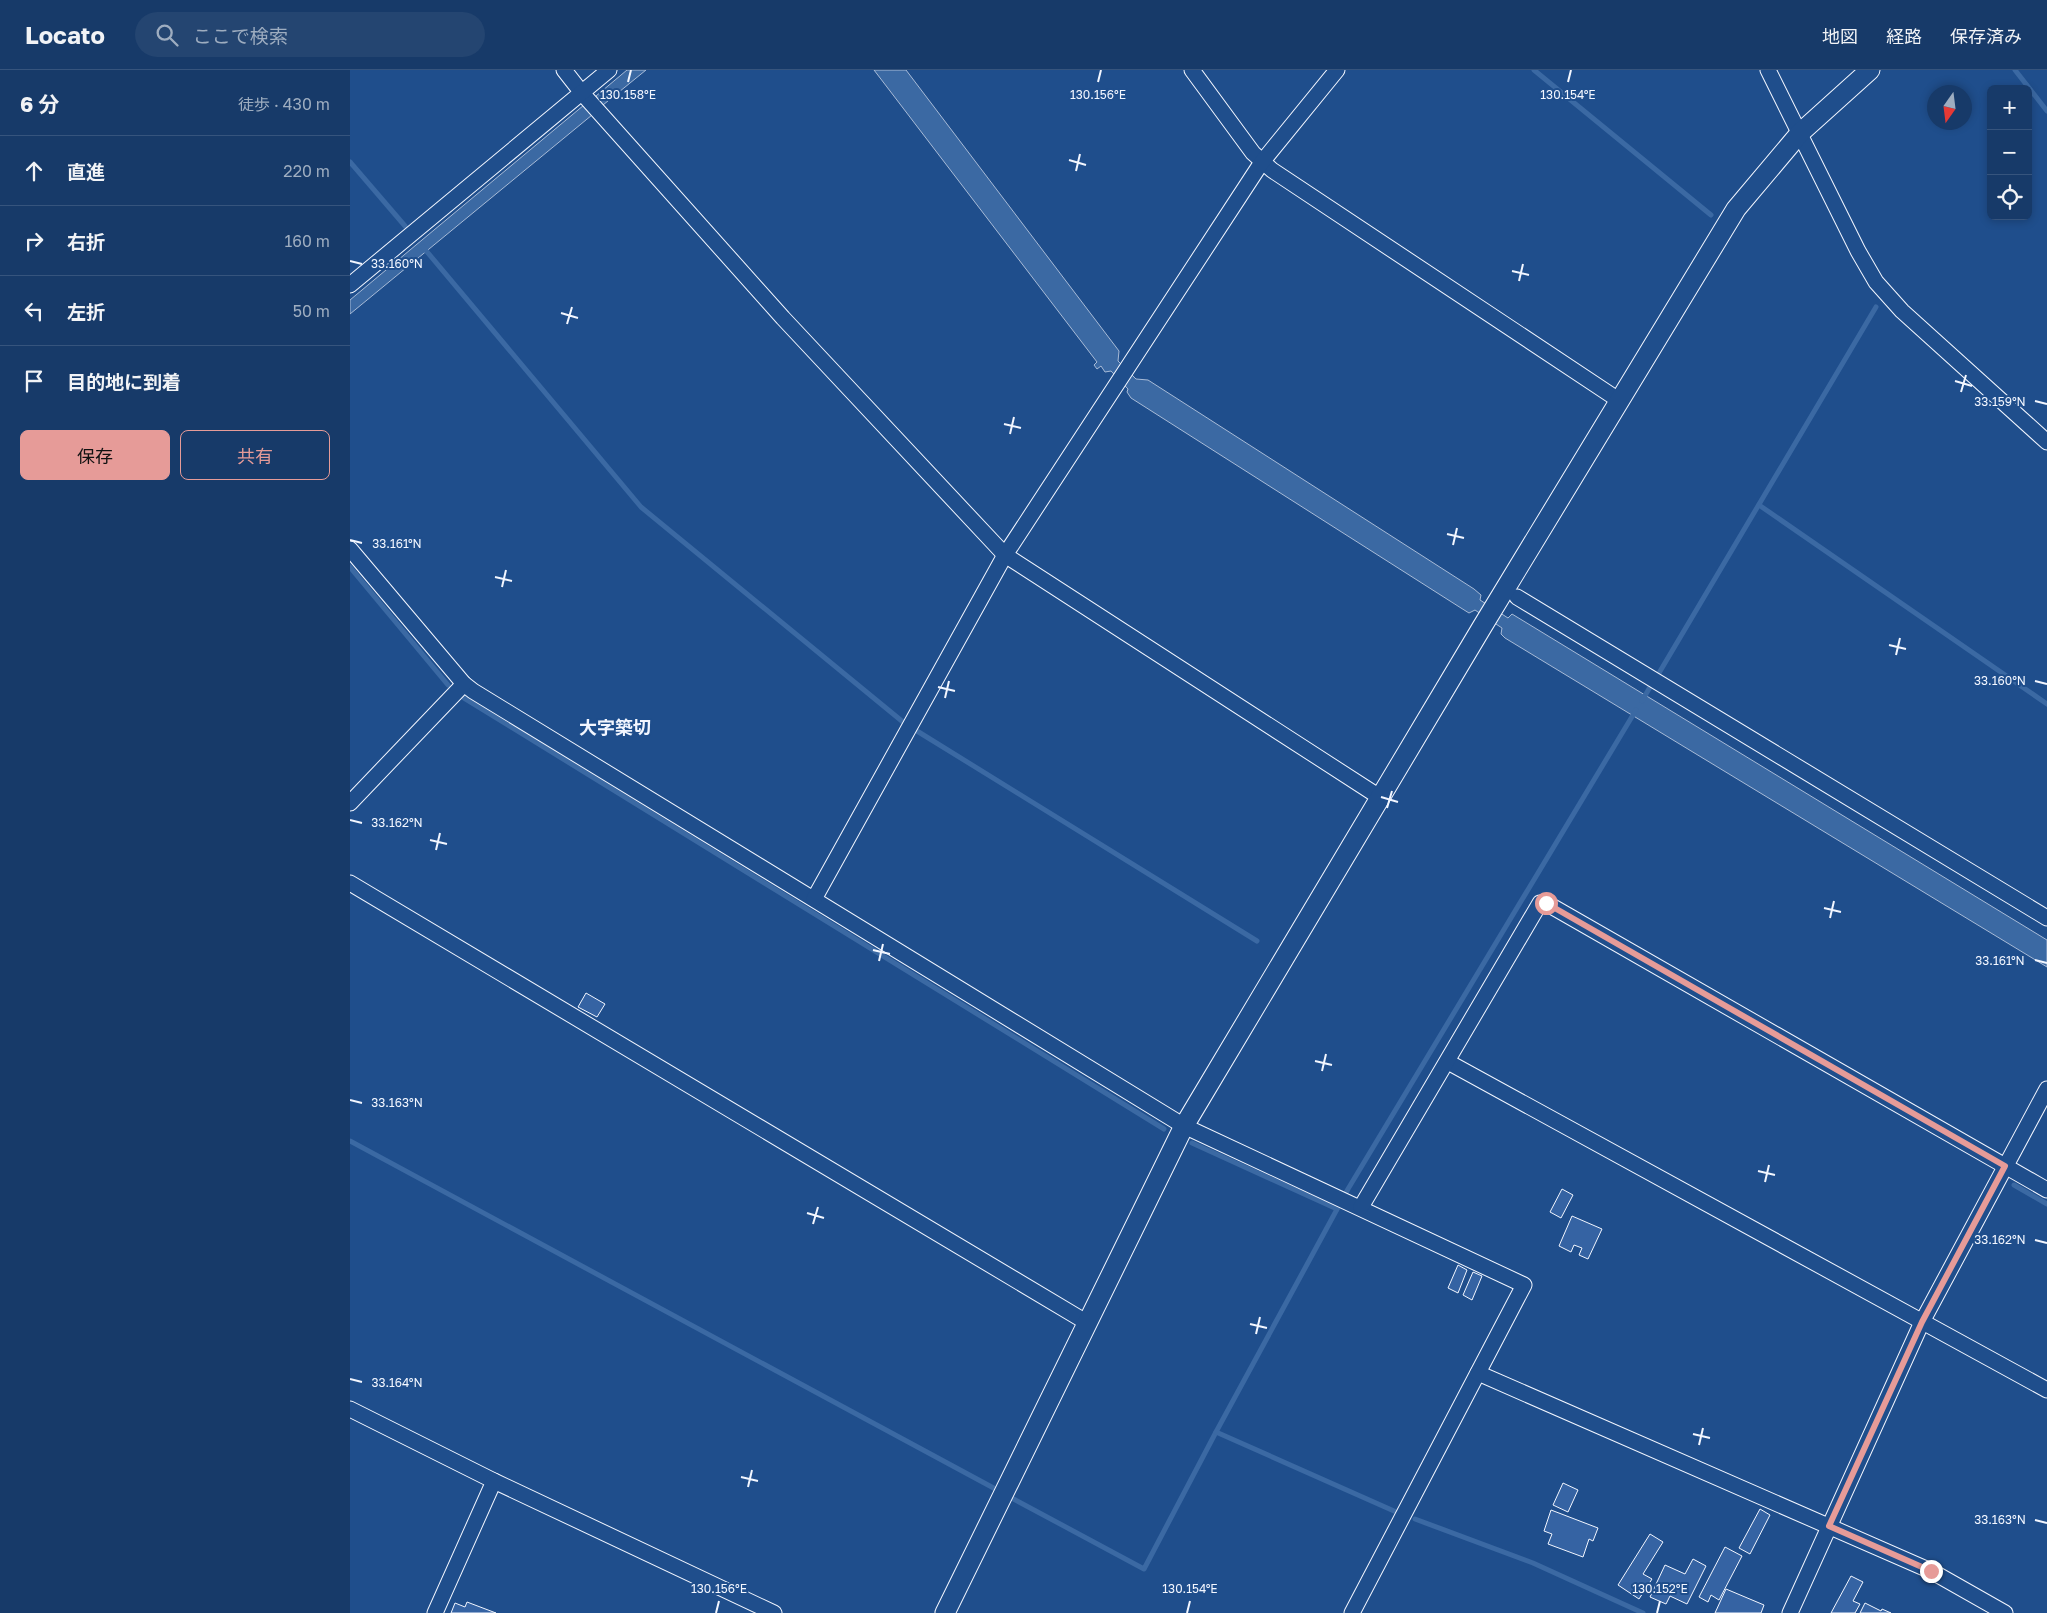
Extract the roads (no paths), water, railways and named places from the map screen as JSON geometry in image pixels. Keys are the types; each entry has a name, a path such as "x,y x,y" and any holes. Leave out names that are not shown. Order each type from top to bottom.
{"street":[{"path":"564,70 590,102 783,318 1005,555 1381,798"},
{"path":"350,285 590,102 609,70"},
{"path":"1192,70 1262,162 1620,401"},
{"path":"814,899 1005,555 1262,162 1337,70"},
{"path":"1768,70 1858,251 1876,282 1902,311 2047,442"},
{"path":"946,1613 1086,1322 1184,1126 1482,627 1508,599 1620,401 1736,209 1800,133 1870,70"},
{"path":"350,549 464,684 1184,1126 1524,1285 1352,1613"},
{"path":"1508,599 2047,918"},
{"path":"350,804 464,684"},
{"path":"350,883 1086,1322"},
{"path":"1348,1202 1448,1062 1540,903 1546,903 2047,1190"},
{"path":"1448,1062 2047,1390"},
{"path":"1790,1613 1922,1322 2047,1088"},
{"path":"1478,1374 1931,1571 2005,1613"},
{"path":"350,1409 494,1482 774,1613"},
{"path":"435,1613 494,1482"}],"water":[{"path":"627,70 646,70 603,105 601,103 590,112 592,115 350,314 350,300 584,105 586,107 597,98 596,96"},
{"path":"874,70 906,70 1119,351 1118,361 1136,379 1148,380 1474,589 1481,595 1480,600 1508,618 1512,614 2047,940 2047,967 1505,638 1501,634 1502,628 1475,610 1469,613 1131,398 1127,392 1128,389 1111,371 1105,372 1101,366 1097,369 1094,365 1097,362"}],"waterway":[{"path":"1534,70 1711,215"},
{"path":"2015,70 2047,111"},
{"path":"350,162 405,226"},
{"path":"423,247 641,507 903,722"},
{"path":"1659,673 1876,307"},
{"path":"1759,505 2047,704"},
{"path":"350,567 448,685"},
{"path":"1642,701 1650,687"},
{"path":"464,698 1164,1129"},
{"path":"1394,1511 1216,1432 1348,1189 1636,710"},
{"path":"917,731 1257,941"},
{"path":"350,1141 1001,1492"},
{"path":"1192,1143 1337,1209"},
{"path":"2014,1185 2047,1204"},
{"path":"1008,1496 1144,1569 1216,1432"},
{"path":"1415,1519 1533,1563 1643,1613"}],"district":[{"name":"大字築切","path":"615,728"}]}
